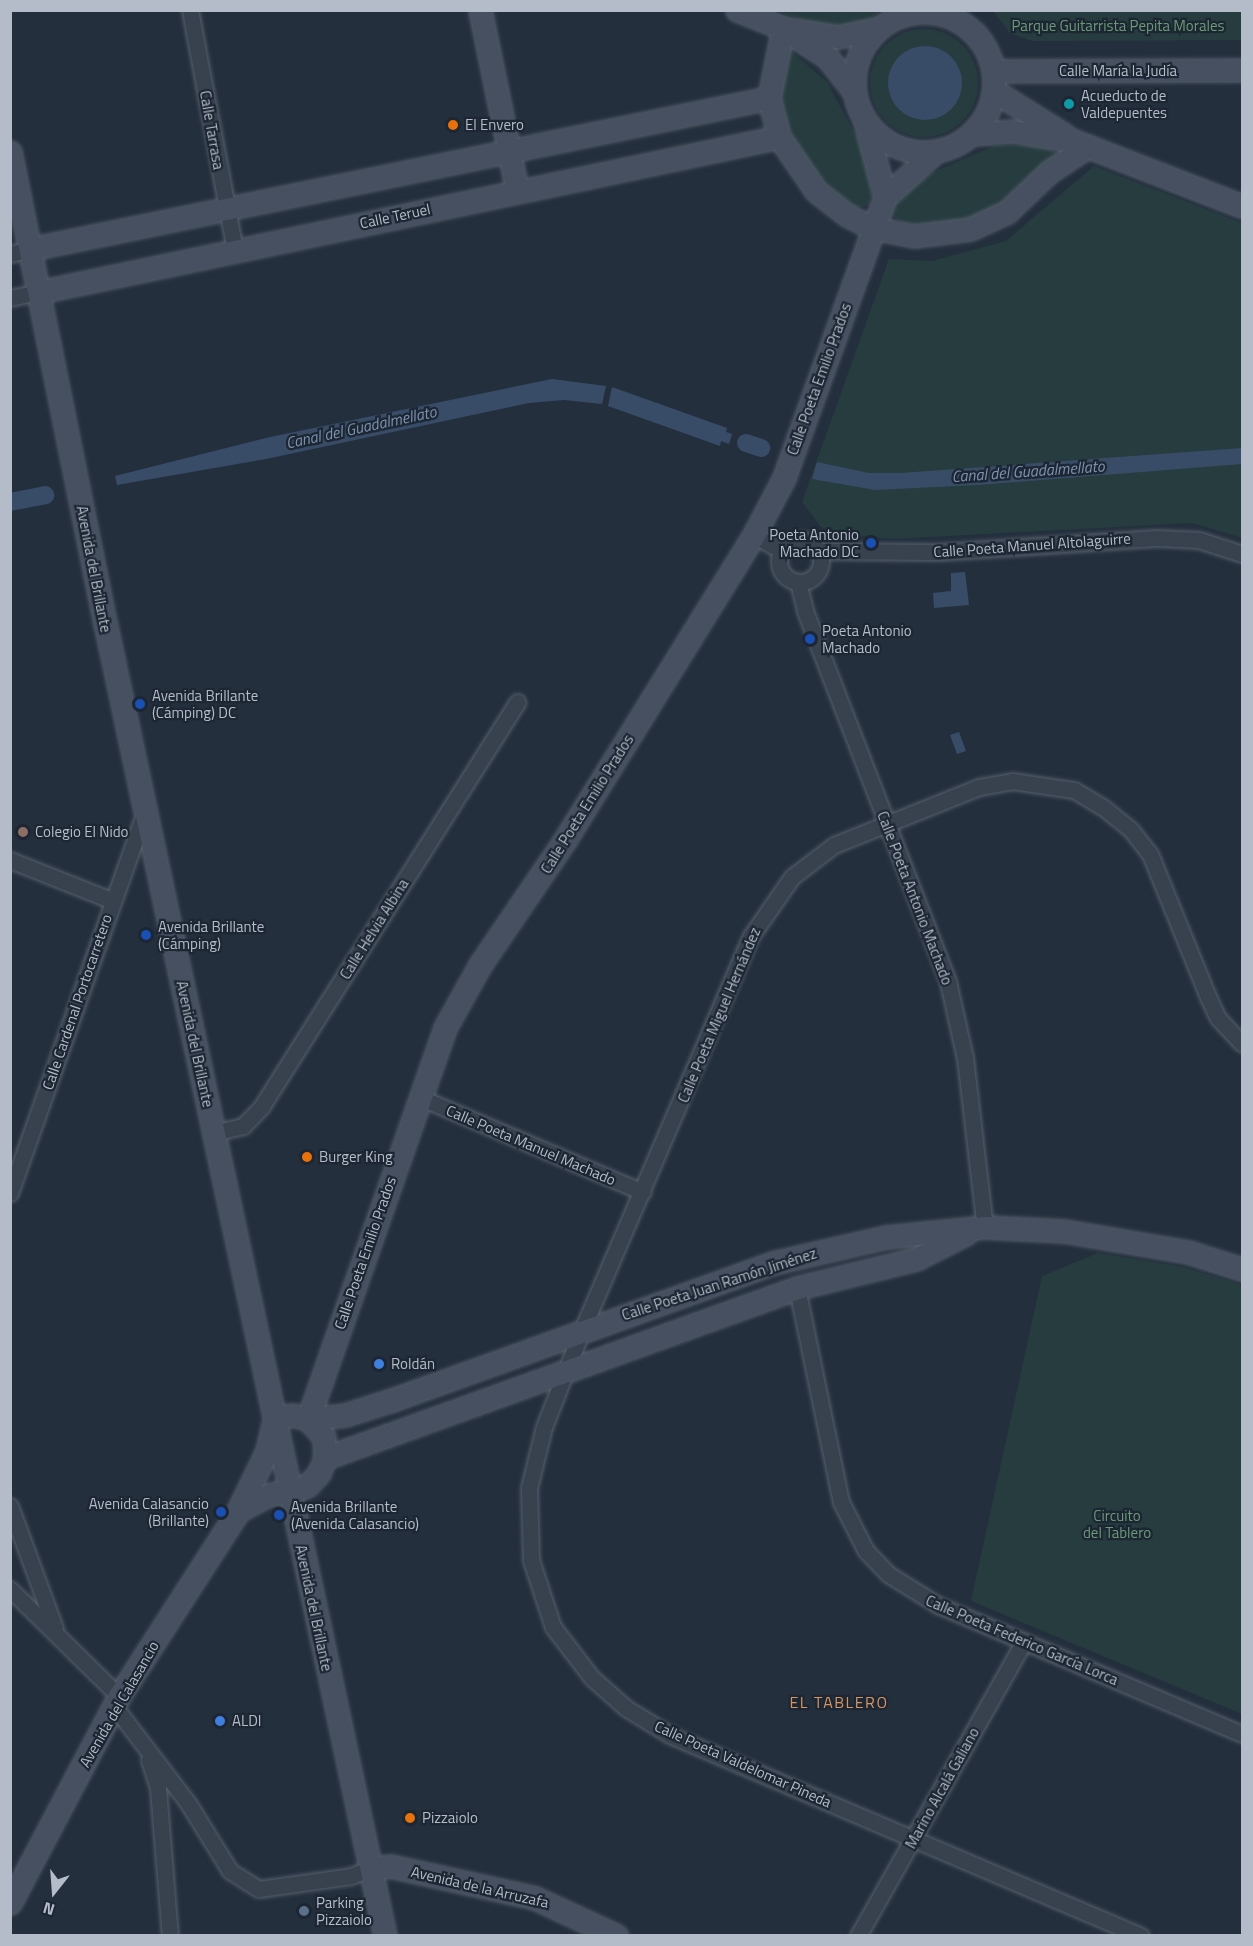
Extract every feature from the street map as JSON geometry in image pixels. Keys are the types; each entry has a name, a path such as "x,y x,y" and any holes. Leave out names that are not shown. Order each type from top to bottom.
{"main road":[{"path":"480,10 517,190"},
{"path":"865,122 896,147 935,152 955,146 972,134 988,112 994,81 973,10"},
{"path":"853,90 854,68 862,47 877,29 895,17 917,11 941,14 963,24 981,41"},
{"path":"749,13 783,28 827,57 853,90 865,122 885,197 935,152"},
{"path":"783,28 838,38 877,29"},
{"path":"783,28 769,98 779,137 816,191 847,215 873,228 914,236 970,229 1006,212 1081,144"},
{"name":"Calle María la Judía","path":"994,81 1242,70"},
{"path":"994,81 1081,144"},
{"path":"20,252 769,98"},
{"path":"972,134 1011,131 1081,144 1242,206"},
{"name":"Calle Teruel","path":"39,292 517,190 779,137"},
{"name":"Avenida del Brillante","path":"10,152 20,252 39,292 213,1133 372,1868 384,1934"},
{"name":"Calle Poeta Emilio Prados","path":"308,1419 445,1028 467,987 567,837 754,535 784,478 885,197"},
{"path":"985,1227 1064,1231 1126,1240 1188,1252 1242,1269"},
{"name":"Calle Poeta Juan Ramón Jiménez","path":"325,1458 797,1288 916,1259 985,1227"},
{"name":"Calle Poeta Juan Ramón Jiménez","path":"275,1418 292,1415 308,1419 345,1415 798,1256 886,1237 985,1227"},
{"name":"Avenida del Calasancio","path":"10,1903 117,1701 238,1511 267,1451 275,1418"},
{"path":"308,1419 324,1437 325,1458"},
{"name":"Avenida del Calasancio","path":"238,1511 268,1495 307,1486 319,1473 325,1458"},
{"name":"Avenida de la Arruzafa","path":"372,1868 390,1866 535,1898 617,1935"}],"street":[{"name":"Calle Tarrasa","path":"190,10 234,250"},
{"name":"Calle Teruel","path":"10,298 39,292"},
{"path":"754,535 782,551"},
{"name":"Calle Poeta Manuel Altolaguirre","path":"819,551 939,552 1156,538 1199,540 1242,554"},
{"path":"803,540 819,551 819,571 809,580 798,582 781,568 782,551 791,542 803,540"},
{"name":"Calle Poeta Antonio Machado","path":"798,582 804,611 931,932 957,1020 968,1075 985,1227"},
{"name":"Calle Helvia Albina","path":"213,1133 243,1126 262,1106 517,702"},
{"name":"Calle Poeta Miguel Hernández","path":"582,1330 761,917 781,890 813,859 887,822 980,787 1012,781 1074,790 1104,808 1131,830 1150,854 1218,1018 1242,1044"},
{"name":"Calle Cardenal Portocarretero","path":"10,1193 146,811"},
{"path":"10,860 113,901"},
{"name":"Calle Poeta Manuel Machado","path":"419,1097 643,1192"},
{"name":"Calle Poeta Federico García Lorca","path":"797,1288 837,1486 855,1534 888,1575 920,1596 1242,1734"},
{"name":"Calle Poeta Valdelomar Pineda","path":"582,1330 534,1458 528,1523 531,1560 540,1594 553,1626 572,1654 626,1708 670,1735 1141,1935"},
{"path":"10,1506 56,1631"},
{"path":"10,1589 56,1631 117,1701 147,1752 188,1803 230,1871 259,1889 351,1876 372,1868"},
{"name":"Marino Alcalá Galiano","path":"858,1935 1024,1641"},
{"path":"147,1752 158,1788 170,1935"}],"green space":[{"path":"778,11 880,11 863,26 822,28"},
{"name":"Parque Guitarrista Pepita Morales","path":"993,11 1242,11 1242,40 1032,41 1010,33"},
{"path":"924,29 954,38 962,45 969,53 978,83 969,113 962,121 954,128 924,137 894,128 886,121 879,113 870,83 879,53 886,45 894,38"},
{"path":"790,50 827,82 864,150 872,195 869,205 857,208 824,186 801,156 786,124 782,101 780,78 784,55"},
{"path":"996,145 1042,146 1058,153 999,207 959,223 909,225 891,216 891,207 915,180"},
{"path":"1094,166 1242,223 1242,538 1192,523 893,539 837,534 821,527 802,502 889,259 932,261 1006,241"},
{"name":"Circuito del Tablero","path":"1098,1253 1183,1267 1242,1285 1242,1714 971,1601 1042,1276"}],"water":[{"path":"925,46 946,52 956,62 962,83 956,104 946,114 925,120 904,114 894,104 888,83 894,62 904,52"},
{"path":"552,379 606,386 602,404 564,400 529,403 266,459 117,485 115,476 270,437"},
{"path":"612,387 727,428 726,432 732,434 729,444 721,441 720,446 608,406"},
{"path":"1242,448 1242,464 978,485 875,490 812,479 817,462 869,473 901,473"},
{"path":"36,493 38,502 11,508 11,499"},
{"path":"965,572 969,605 934,608 933,593 951,591 951,573"},
{"path":"959,732 966,751 957,754 950,735"}],"waterway":[{"name":"Canal del Guadalmellato","path":"746,443 761,448"},
{"name":"Canal del Guadalmellato","path":"10,502 45,495"}],"place":[{"name":"Acueducto de Valdepuentes","path":"1069,104"},
{"name":"El Envero","path":"453,125"},
{"name":"Poeta Antonio Machado DC","path":"871,543"},
{"name":"Poeta Antonio Machado","path":"810,639"},
{"name":"Avenida Brillante (Cámping) DC","path":"140,704"},
{"name":"Colegio El Nido","path":"23,832"},
{"name":"Avenida Brillante (Cámping)","path":"146,935"},
{"name":"Burger King","path":"307,1157"},
{"name":"Roldán","path":"379,1364"},
{"name":"Avenida Calasancio (Brillante)","path":"221,1512"},
{"name":"Avenida Brillante (Avenida Calasancio)","path":"279,1515"},
{"name":"ALDI","path":"220,1721"},
{"name":"Pizzaiolo","path":"410,1818"},
{"name":"Parking Pizzaiolo","path":"304,1911"}],"district":[{"name":"EL TABLERO","path":"839,1702"}]}
